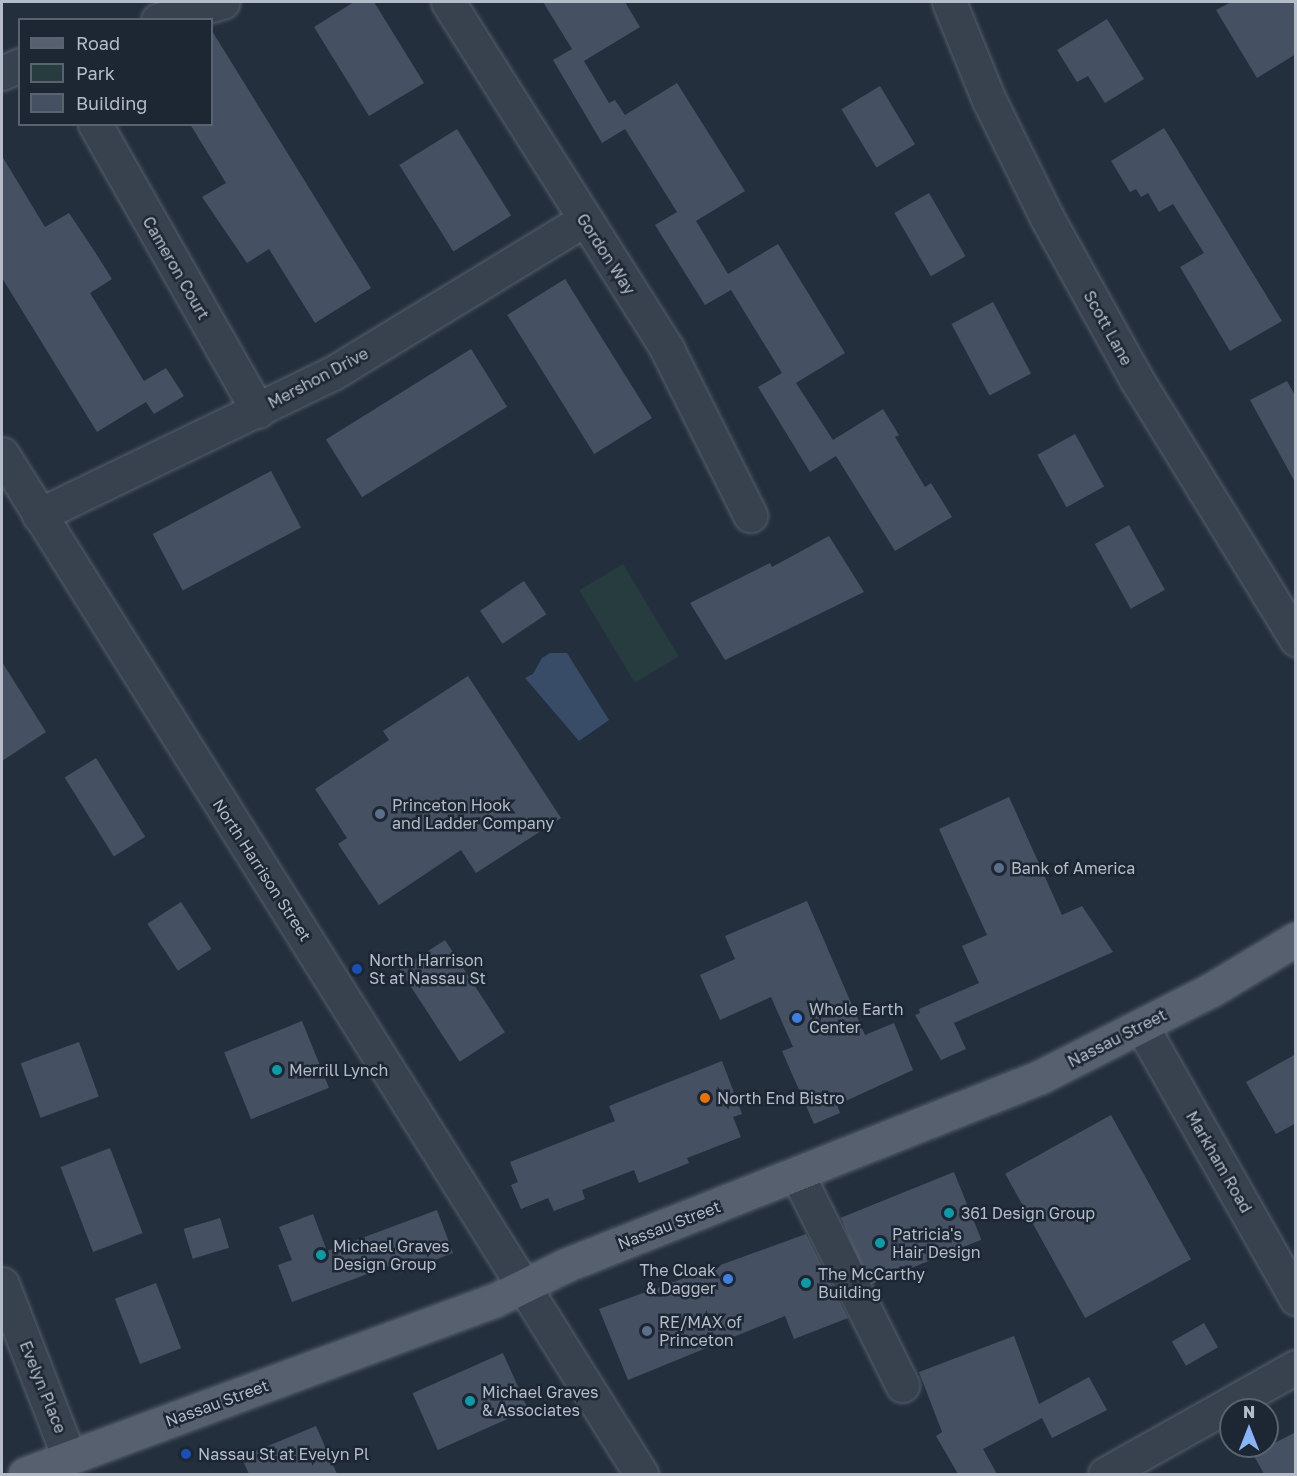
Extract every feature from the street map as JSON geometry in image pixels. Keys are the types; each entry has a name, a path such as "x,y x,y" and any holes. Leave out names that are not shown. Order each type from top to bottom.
{"main road":[{"name":"Nassau Street","path":"26,1474 522,1287 566,1265 1040,1077 1142,1027 1296,939"}],"street":[{"path":"165,18 223,2"},
{"name":"Gordon Way","path":"447,2 667,349 750,515"},
{"name":"Scott Lane","path":"949,2 988,100 1047,218 1135,377 1296,639"},
{"path":"2,73 18,66"},
{"name":"Cameron Court","path":"96,126 258,411"},
{"name":"Mershon Drive","path":"39,515 333,373 584,220"},
{"name":"North Harrison Street","path":"2,454 641,1474"},
{"name":"Markham Road","path":"1142,1027 1296,1298"},
{"path":"797,1174 902,1385"},
{"name":"Evelyn Place","path":"2,1284 69,1457"},
{"path":"1105,1474 1296,1367"}],"green space":[{"path":"623,564 679,657 635,683 579,590"}],"water":[{"path":"550,653 567,653 609,720 579,741 525,678 533,674 542,658"}],"building":[{"path":"354,2 374,2 424,83 369,116 314,27"},
{"path":"543,2 625,2 640,27 584,61 609,103 615,100 625,115 677,83 745,191 696,221 728,274 778,244 845,353 796,383 833,440 883,409 899,435 895,437 925,487 931,483 952,517 895,551 836,456 810,472 758,387 782,373 731,290 705,305 655,225 677,212 625,129 602,143 553,60 572,49"},
{"path":"1231,2 1296,2 1296,54 1257,78 1216,10"},
{"path":"1107,19 1144,79 1105,103 1088,76 1077,82 1057,50"},
{"path":"213,33 371,288 315,323 269,249 247,263 202,197 226,183 191,126 213,126"},
{"path":"880,86 915,144 876,167 841,109"},
{"path":"1164,128 1282,321 1230,351 1180,267 1204,253 1173,204 1159,212 1148,193 1141,197 1136,189 1130,192 1111,161"},
{"path":"457,129 511,216 453,252 399,165"},
{"path":"2,156 45,227 69,213 95,252 112,279 90,293 144,381 166,368 184,396 154,414 146,402 97,432 2,278"},
{"path":"929,193 966,256 931,276 894,213"},
{"path":"565,279 652,418 594,454 507,315"},
{"path":"993,302 1031,374 990,396 952,324"},
{"path":"471,349 507,407 362,497 326,440"},
{"path":"1287,381 1296,397 1296,484 1250,400"},
{"path":"1075,434 1104,486 1066,507 1037,455"},
{"path":"271,471 301,528 183,590 153,534"},
{"path":"1129,525 1165,590 1131,609 1095,544"},
{"path":"829,536 864,592 725,660 690,603 770,563 772,567"},
{"path":"524,581 546,614 502,644 480,611"},
{"path":"2,662 46,732 2,761"},
{"path":"468,676 561,818 476,873 461,850 379,905 338,844 347,838 315,789 389,740 383,731"},
{"path":"96,758 145,837 114,856 65,778"},
{"name":"Bank of America","path":"1009,797 1062,915 1082,906 1113,952 954,1023 966,1049 941,1060 915,1015 920,1013 919,1009 979,983 962,946 987,935 939,829"},
{"path":"807,901 865,1035 894,1023 913,1070 837,1105 840,1113 814,1124 782,1051 793,1047 771,997 720,1020 700,975 735,959 725,936"},
{"path":"181,902 211,949 178,971 147,924"},
{"path":"445,940 505,1032 460,1062 400,969"},
{"name":"Merrill Lynch","path":"302,1021 329,1088 251,1119 224,1052"},
{"path":"79,1042 99,1097 41,1118 21,1063"},
{"path":"1296,1054 1296,1123 1276,1134 1246,1082"},
{"path":"722,1061 742,1114 733,1117 741,1137 687,1158 689,1163 639,1183 634,1170 582,1190 585,1199 554,1211 548,1198 521,1209 511,1185 518,1182 510,1162 615,1121 609,1106"},
{"path":"1111,1115 1191,1259 1085,1318 1005,1174"},
{"path":"110,1148 143,1233 93,1252 61,1167"},
{"path":"954,1172 981,1240 868,1285 841,1218"},
{"path":"437,1210 453,1253 401,1273 397,1263 292,1302 278,1265 292,1260 279,1227 313,1214 327,1251"},
{"path":"220,1218 229,1248 193,1259 184,1229"},
{"path":"806,1234 848,1318 794,1339 785,1316 628,1380 599,1309"},
{"path":"156,1283 181,1348 140,1364 115,1299"},
{"path":"1204,1323 1218,1347 1186,1366 1172,1342"},
{"path":"1014,1336 1039,1404 1089,1377 1107,1410 1052,1438 1042,1418 983,1449 997,1474 958,1474 936,1436 942,1432 919,1372"},
{"name":"Michael Graves & Associates","path":"503,1353 528,1410 438,1450 413,1393"},
{"path":"316,1426 337,1474 249,1474 241,1457"},
{"path":"1296,1432 1296,1474 1264,1474 1255,1458 1279,1458 1279,1441"}],"place":[{"name":"Princeton Hook and Ladder Company","path":"380,814"},
{"name":"Bank of America","path":"999,868"},
{"name":"North Harrison St at Nassau St","path":"357,969"},
{"name":"Whole Earth Center","path":"797,1018"},
{"name":"Merrill Lynch","path":"277,1070"},
{"name":"North End Bistro","path":"705,1098"},
{"name":"361 Design Group","path":"949,1213"},
{"name":"Patricia's Hair Design","path":"880,1243"},
{"name":"Michael Graves Design Group","path":"321,1255"},
{"name":"The Cloak & Dagger","path":"728,1279"},
{"name":"The McCarthy Building","path":"806,1283"},
{"name":"RE/MAX of Princeton","path":"647,1331"},
{"name":"Michael Graves & Associates","path":"470,1401"},
{"name":"Nassau St at Evelyn Pl","path":"186,1454"}]}
